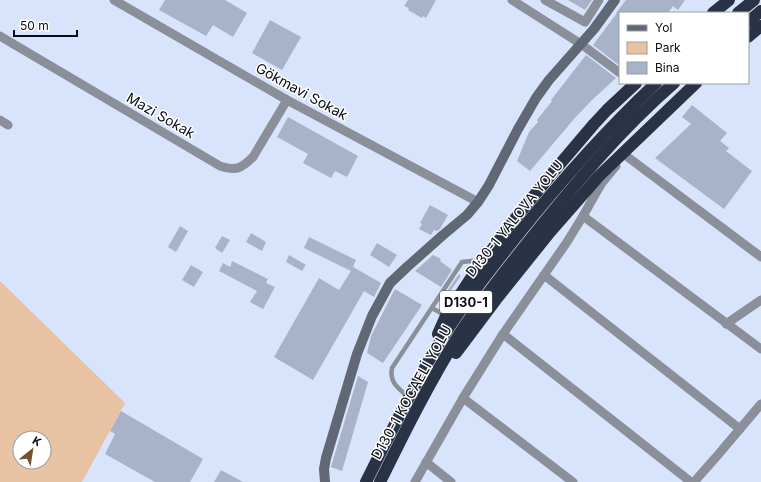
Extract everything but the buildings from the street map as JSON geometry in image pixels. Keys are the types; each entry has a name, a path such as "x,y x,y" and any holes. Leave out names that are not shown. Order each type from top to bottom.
{"highway":[{"path":"714,12 729,0"},
{"path":"739,12 754,0"},
{"path":"749,21 761,11"},
{"path":"749,36 761,26"},
{"path":"425,366 446,316 485,259 518,215 560,164 607,110 634,84"},
{"name":"D130-1","path":"602,146 627,111 655,84"},
{"name":"D130-1","path":"602,146 646,110 673,84"},
{"path":"406,429 456,354 498,297 540,244 599,176 695,84"},
{"name":"D130-1 YALOVA YOLU","path":"366,482 408,397 425,366 457,316 499,259 552,192 602,146"},
{"name":"D130-1 KOCAELİ YOLU","path":"380,482 406,429 449,352 472,316 501,276 582,176 602,146"}],"street":[{"name":"Gökmavi Sokak","path":"114,0 287,100 478,202"},
{"path":"512,0 581,44 619,72"},
{"path":"546,0 584,22 600,0"},
{"path":"325,482 324,469 326,458 357,354 370,321 390,283 443,234 467,216 489,185 536,98 549,80 594,29 615,0"},
{"name":"Mazi Sokak","path":"0,36 220,166 228,168 240,168 253,157 287,100"},
{"path":"415,482 463,398 504,334 567,242 602,183 655,122"},
{"path":"625,155 761,257"},
{"path":"583,216 761,350"},
{"path":"544,275 740,429"},
{"path":"726,324 761,300"},
{"path":"504,334 692,482 761,404"},
{"path":"463,398 573,482"},
{"path":"426,462 451,482"}],"lane":[{"path":"408,397 395,385 392,380 392,368 462,262 485,259"},
{"path":"432,308 446,316"}],"green space":[{"path":"0,281 125,403 82,482 0,482"}]}
